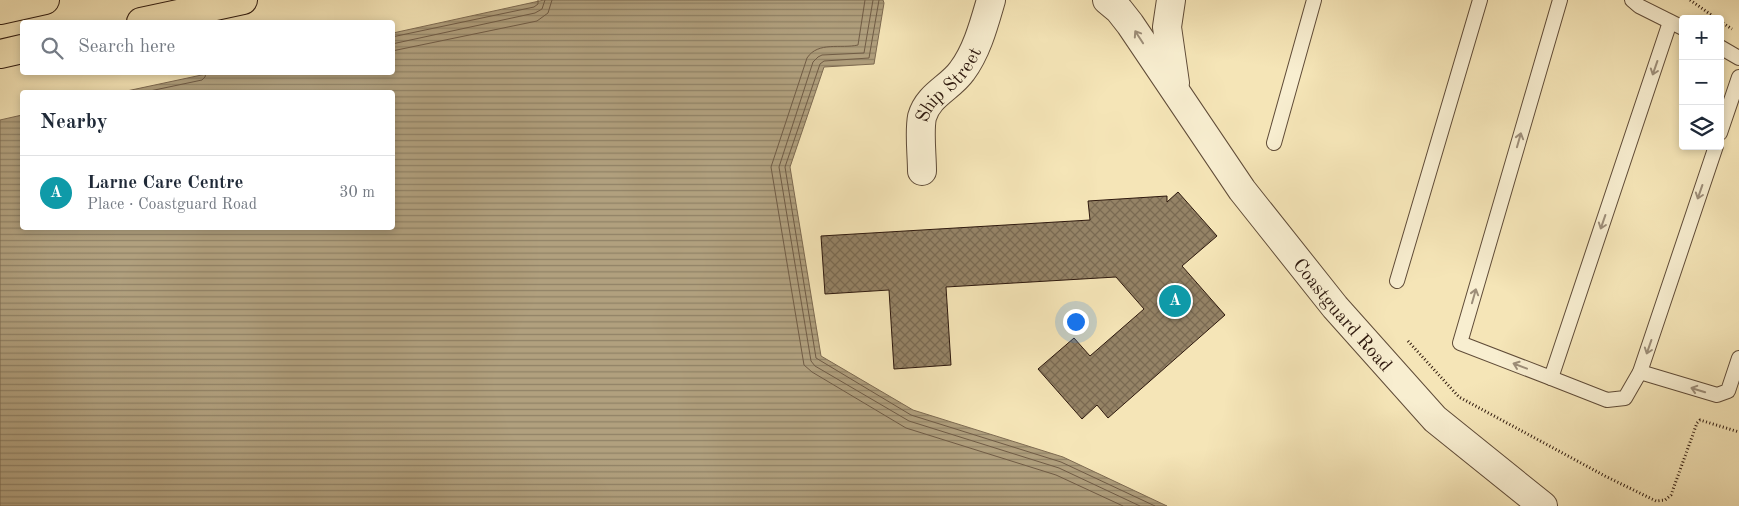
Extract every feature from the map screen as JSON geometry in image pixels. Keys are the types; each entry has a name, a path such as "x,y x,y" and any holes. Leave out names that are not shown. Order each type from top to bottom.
{"highway":[{"path":"0,10 45,0"},
{"path":"150,20 243,0"},
{"path":"0,54 20,49"}],"street":[{"name":"Ship Street","path":"922,171 922,121 924,112 931,100 958,76 966,66 978,40 991,0"},
{"name":"Coastguard Road","path":"1107,0 1119,10 1130,24 1242,190 1335,307 1435,419 1543,506"},
{"name":"Coastguard Road","path":"1171,0 1167,27 1176,92"}],"lane":[{"path":"1274,142 1314,0"},
{"path":"1397,281 1480,0"},
{"path":"1560,0 1460,343 1607,400 1625,398 1640,372 1715,150"},
{"path":"1550,378 1676,25 1639,6 1632,0"},
{"path":"1724,49 1739,58"},
{"path":"1724,121 1739,77"},
{"path":"1640,372 1717,395 1728,391 1739,358"}],"path":[{"path":"1690,0 1711,15"},
{"path":"1724,24 1739,34"},
{"path":"1408,341 1459,397 1656,501 1665,500 1670,495 1697,423 1700,420 1739,432"}],"water":[{"path":"544,0 883,0 874,64 824,67 790,167 821,356 913,410 1063,457 1167,506 0,506 0,120 20,115 20,230 395,230 395,90 131,90 202,75 395,75 395,33"}],"building":[{"path":"1178,192 1217,236 1182,266 1225,315 1108,418 1097,405 1082,419 1038,369 1074,338 1090,356 1144,309 1116,277 946,287 951,365 894,369 889,290 825,294 821,236 1090,220 1088,201 1167,196 1167,202"}],"place":[{"name":"Larne Care Centre","path":"1175,301"}]}
